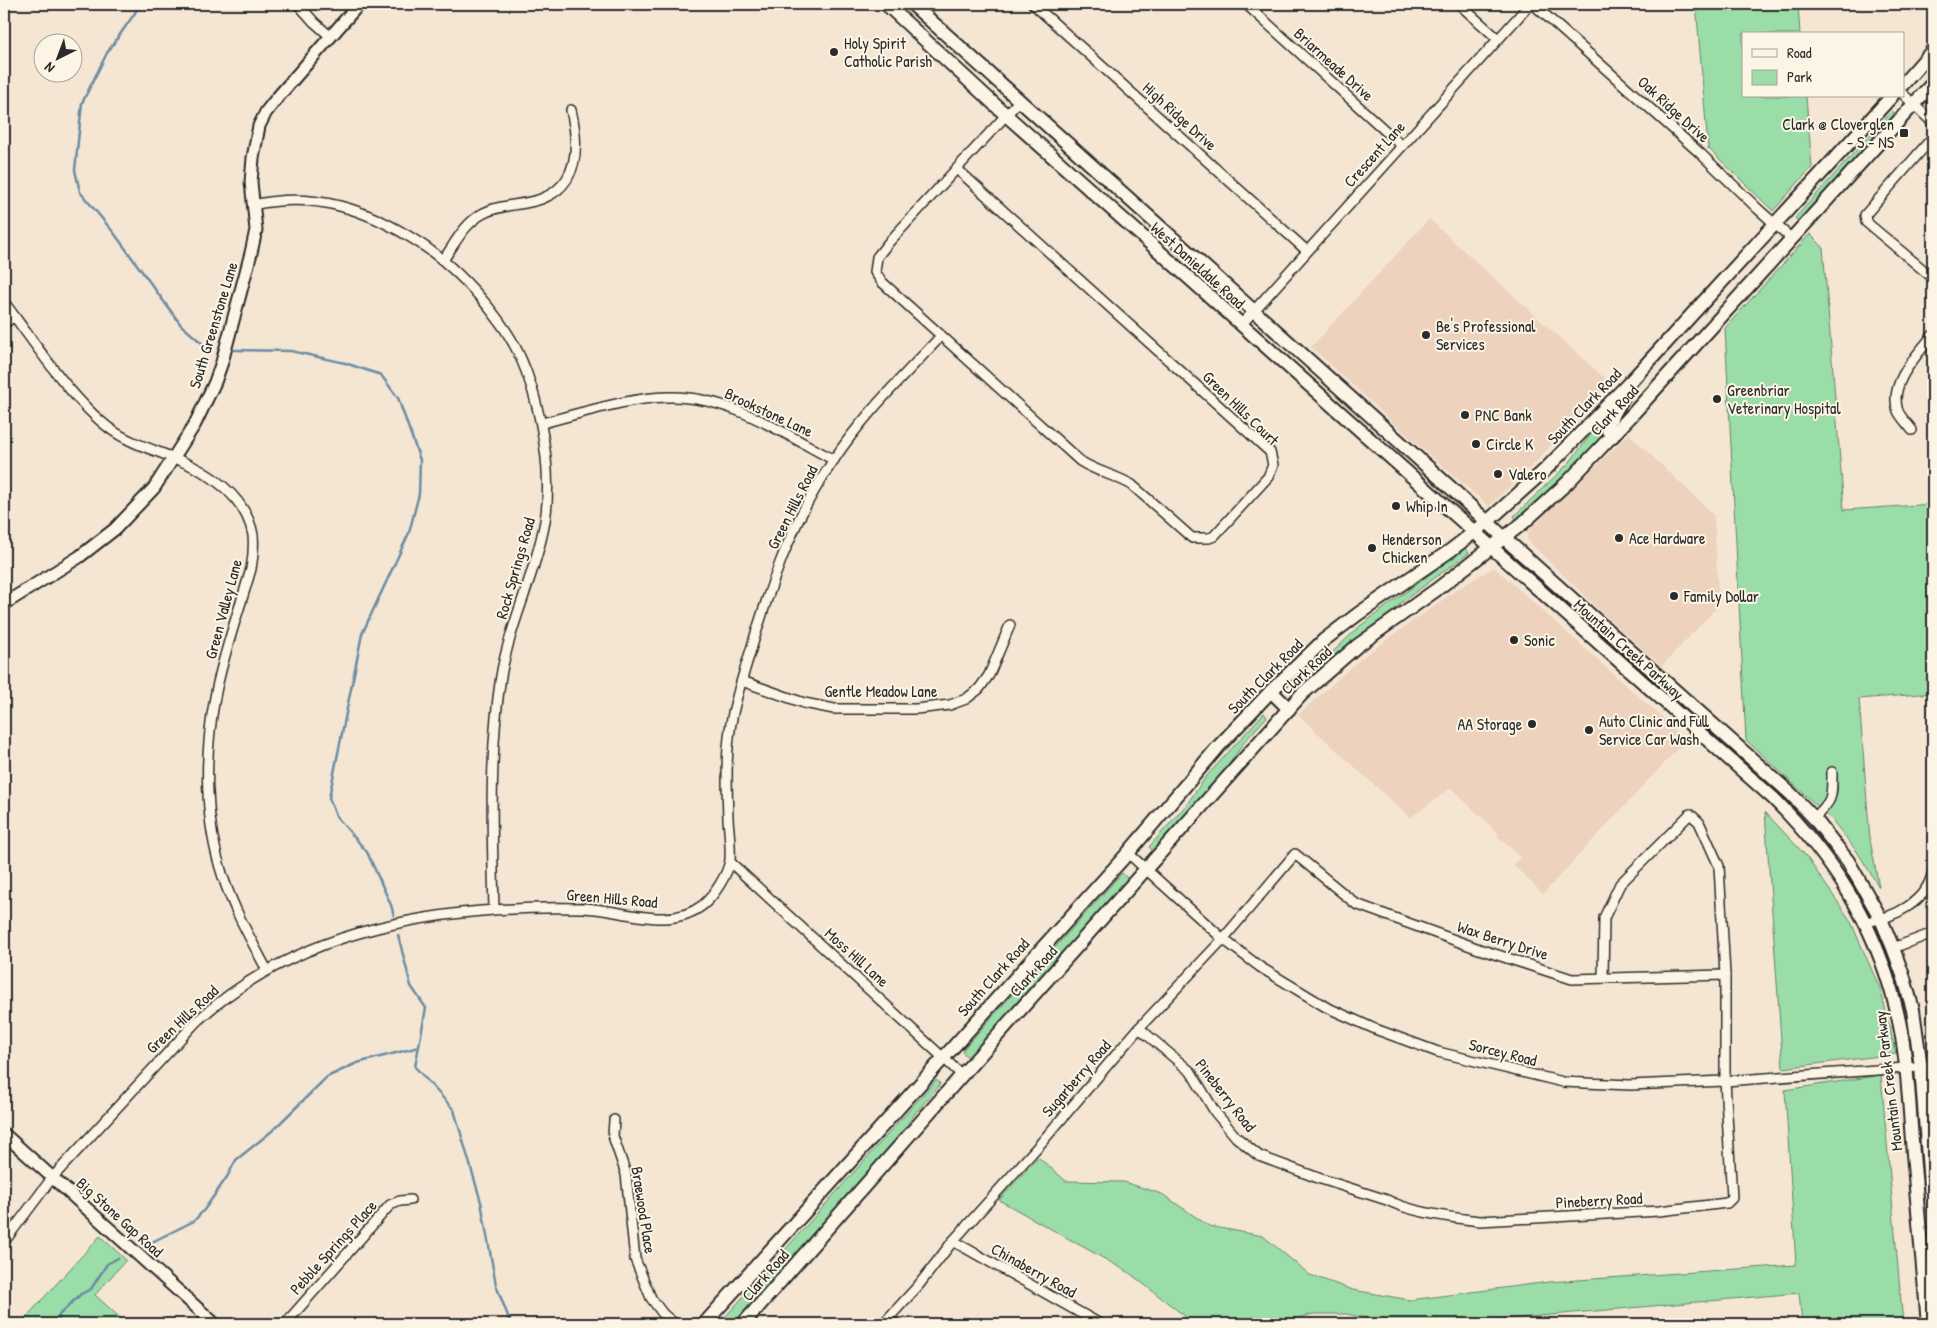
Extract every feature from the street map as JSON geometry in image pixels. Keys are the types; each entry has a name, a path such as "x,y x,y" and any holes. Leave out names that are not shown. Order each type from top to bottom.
{"main road":[{"name":"West Danieldale Road","path":"886,4 1006,115 1490,548"},
{"name":"West Danieldale Road","path":"912,4 1504,538"},
{"path":"931,46 944,32"},
{"path":"1904,83 1933,50"},
{"name":"Clark Road","path":"743,1324 1302,694 1357,646 1436,590 1504,538 1554,495 1613,436 1933,83"},
{"name":"South Clark Road","path":"704,1324 1128,852 1218,747 1271,691 1324,640 1358,614 1451,550 1487,522 1544,470 1631,381 1890,98"},
{"path":"1668,340 1685,356"},
{"path":"1290,369 1302,355"},
{"path":"1613,436 1608,431 1608,424 1631,381"},
{"path":"1362,432 1372,418"},
{"name":"Mountain Creek Parkway","path":"1504,538 1791,794 1814,818 1848,861 1881,920 1893,948 1904,978 1927,1067 1933,1223"},
{"name":"Mountain Creek Parkway","path":"1490,548 1795,820 1816,844 1844,883 1865,922 1883,964 1896,1006 1906,1068 1928,1324"},
{"path":"1271,691 1289,708"},
{"path":"1674,711 1684,699"}],"street":[{"path":"298,4 330,37"},
{"name":"South Greenstone Lane","path":"4,604 79,557 115,529 154,488 175,458 207,400 222,362 254,242 255,224 251,182 259,126 266,112 277,98 359,4"},
{"name":"High Ridge Drive","path":"1033,4 1307,251"},
{"name":"Briarmeade Drive","path":"1246,4 1402,146"},
{"path":"1459,4 1498,39"},
{"name":"Crescent Lane","path":"1241,325 1498,39 1532,4"},
{"name":"Oak Ridge Drive","path":"1532,4 1701,154 1792,239"},
{"path":"1904,95 1933,123"},
{"name":"Green Hills Court","path":"957,169 1265,447 1272,458 1272,470 1268,477 1214,536 1192,538 1132,485 1122,479 1089,467 1080,461 882,282 875,272 874,266 877,257 889,242 1020,100"},
{"path":"442,260 464,228 483,213 542,199 560,186 574,163 576,151 576,136 571,110"},
{"path":"1933,137 1865,215 1866,222 1933,278"},
{"name":"Rock Springs Road","path":"253,206 274,202 324,202 365,213 425,246 474,292 506,332 524,368 542,423 547,480 545,519 503,668 496,709 492,782 494,909"},
{"name":"Green Valley Lane","path":"4,302 61,378 109,428 140,446 175,458 201,470 228,490 239,504 247,519 252,534 252,569 215,697 209,737 207,772 211,824 223,877 244,927 267,970"},
{"path":"4,324 14,316"},
{"path":"1912,430 1898,410 1898,390 1902,377 1933,335"},
{"name":"Green Hills Road","path":"4,1242 52,1178 196,1022 225,998 267,970 316,947 367,930 440,916 494,909 586,908 670,919 683,916 706,904 720,885 730,862 727,750 734,712 764,611 790,537 834,460 859,427 941,336"},
{"name":"Brookstone Lane","path":"542,423 642,399 693,398 740,412 834,460"},
{"name":"Gentle Meadow Lane","path":"742,681 804,703 834,709 916,709 950,704 966,699 979,689 988,675 1010,625"},
{"path":"1814,818 1830,803 1832,772"},
{"name":"Pineberry Road","path":"1139,1028 1191,1072 1215,1112 1236,1137 1259,1156 1321,1179 1387,1200 1396,1205 1480,1221 1659,1212 1727,1203 1732,1198 1732,1181 1724,1081 1725,975 1719,866 1699,822 1690,814 1620,884 1604,918 1603,978"},
{"path":"1933,836 1933,844"},
{"name":"Sorcey Road","path":"1128,852 1223,939 1260,967 1326,1007 1375,1030 1438,1052 1563,1082 1630,1085 1724,1081 1927,1067"},
{"name":"Wax Berry Drive","path":"1296,854 1356,904 1479,950 1572,979 1725,975"},
{"name":"Sugarberry Road","path":"883,1324 918,1286 953,1241 1029,1157 1139,1028 1223,939 1296,854"},
{"name":"Moss Hill Lane","path":"730,862 962,1075"},
{"path":"1865,922 1881,920 1918,900 1925,892 1933,871"},
{"path":"1893,948 1933,933"},
{"name":"Braewood Place","path":"614,1120 613,1136 626,1174 635,1259 650,1298 663,1314 675,1324"},
{"name":"Big Stone Gap Road","path":"4,1134 215,1324"},
{"name":"Pebble Springs Place","path":"285,1324 390,1205 410,1200"},
{"name":"Chinaberry Road","path":"953,1241 1100,1324"}],"shaded area":[{"path":"1429,219 1609,382 1531,467 1489,506 1410,438 1311,347"},
{"path":"1629,434 1714,515 1719,605 1662,666 1604,615 1527,540 1527,532"},
{"path":"1494,567 1665,720 1685,741 1543,894 1513,865 1520,857 1451,788 1410,818 1298,715 1359,660 1456,590"}],"green space":[{"path":"1696,4 1798,4 1800,32 1742,32 1742,98 1806,98 1812,167 1773,211 1708,148"},
{"path":"1892,111 1897,115 1799,222 1795,218"},
{"path":"1810,234 1823,247 1844,510 1933,504 1933,693 1859,699 1870,840 1879,887 1858,853 1832,820 1746,740 1725,328"},
{"path":"1595,429 1603,436 1551,490 1517,520 1514,516 1569,463"},
{"path":"1465,548 1469,553 1402,602 1382,622 1301,689 1297,686 1360,626"},
{"path":"1264,713 1267,717 1245,741 1224,772 1153,851 1149,847 1187,804 1205,778"},
{"path":"1765,812 1806,856 1850,920 1881,991 1896,1054 1783,1068"},
{"path":"1122,873 1127,878 1124,883 974,1053 968,1057 962,1052 966,1046"},
{"path":"1881,1075 1903,1324 1802,1324 1799,1293 1450,1324 1395,1324 1346,1314 1313,1314 1277,1324 1195,1324 1128,1272 999,1200 1038,1157 1066,1181 1124,1182 1162,1194 1209,1226 1263,1236 1310,1275 1353,1290 1410,1300 1549,1282 1796,1265 1785,1090"},
{"path":"936,1080 940,1083 939,1086 916,1112 899,1137 733,1324 719,1324"},
{"path":"100,1236 126,1260 95,1295 127,1324 20,1324"}],"waterway":[{"path":"139,4 135,13 107,53 82,103 75,170 80,192 114,233 181,325 203,344 213,346"},
{"path":"234,350 291,351 345,363 381,375 398,398 420,460 419,494 409,533 362,634 329,798 336,816 367,852 391,905 394,916"},
{"path":"398,935 411,986 426,1008 415,1067 454,1110 481,1202 496,1285 511,1324"},
{"path":"148,1244 194,1221 227,1177 236,1160 272,1131 327,1077 357,1063 419,1047"},
{"path":"58,1324 59,1315 81,1294 91,1289 107,1264 118,1258"}],"place":[{"name":"Holy Spirit Catholic Parish","path":"834,52"},
{"name":"Clark @ Cloverglen - S - NS","path":"1904,133"},
{"name":"Be's Professional Services","path":"1426,335"},
{"name":"Greenbriar Veterinary Hospital","path":"1717,399"},
{"name":"PNC Bank","path":"1465,415"},
{"name":"Circle K","path":"1476,444"},
{"name":"Valero","path":"1498,474"},
{"name":"Whip In","path":"1396,506"},
{"name":"Ace Hardware","path":"1619,538"},
{"name":"Henderson Chicken","path":"1372,548"},
{"name":"Family Dollar","path":"1674,596"},
{"name":"Sonic","path":"1514,640"},
{"name":"AA Storage","path":"1532,724"},
{"name":"Auto Clinic and Full Service Car Wash","path":"1589,730"}]}
